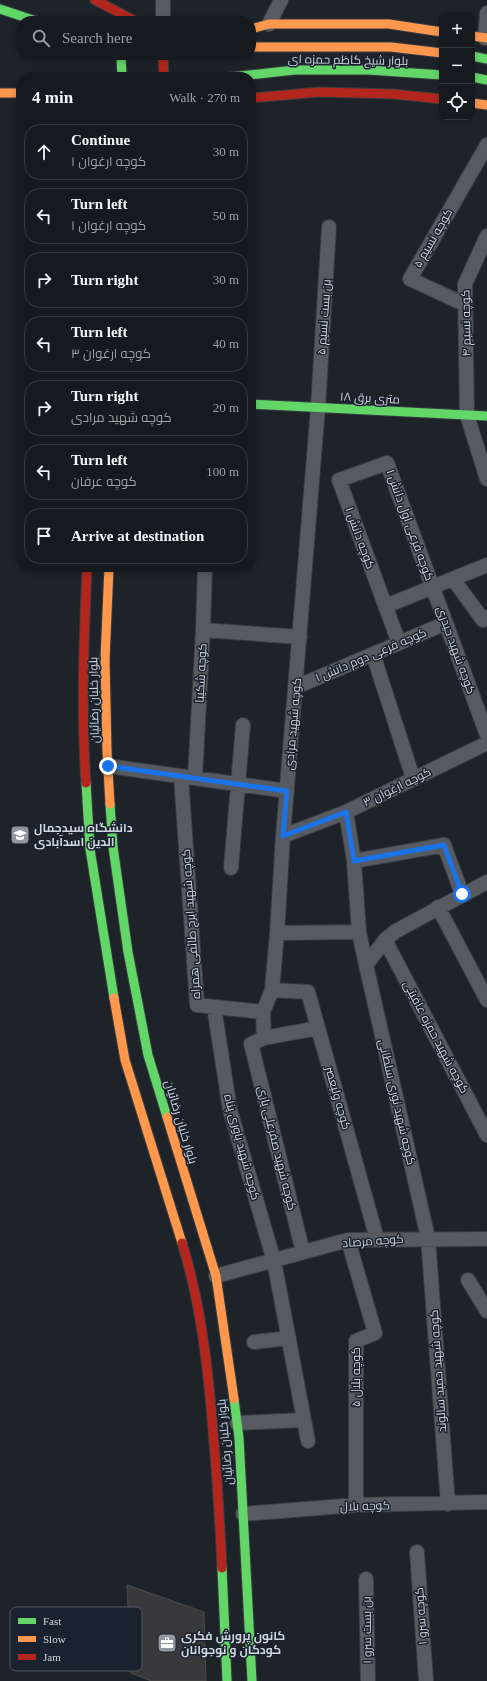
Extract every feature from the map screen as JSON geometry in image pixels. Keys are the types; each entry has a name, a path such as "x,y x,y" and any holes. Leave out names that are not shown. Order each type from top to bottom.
{"main road":[{"path":"95,0 125,16"},
{"path":"0,9 21,16"},
{"path":"256,28 269,24 389,24 439,32"},
{"name":"بلوار شیخ کاظم حمزه ای","path":"256,47 391,47 439,53"},
{"path":"475,57 487,59"},
{"path":"121,60 122,72"},
{"path":"163,60 164,72"},
{"name":"بلوار شیخ کاظم حمزه ای","path":"256,74 295,70 369,70 439,75"},
{"path":"475,78 487,80"},
{"path":"256,98 320,92 393,94 439,99"},
{"path":"0,93 16,93"},
{"path":"475,103 487,105"},
{"name":"۱۸ متری برق","path":"256,404 487,416"},
{"name":"بلوار خلبان رضائیان","path":"87,572 83,659 84,752 90,849 105,948 125,1060 205,1280 229,1357 237,1423 252,1681"},
{"name":"بلوار خلبان رضائیان","path":"109,572 105,659 108,766 113,847 128,952 148,1055 205,1280 207,1361 220,1518 227,1681"}],"street":[{"path":"163,0 163,16"},
{"path":"269,24 281,0"},
{"path":"481,37 487,13"},
{"name":"کوچه نسیم ۵","path":"466,305 410,279 487,145"},
{"name":"بن بست نسیم ۵","path":"318,407 329,227"},
{"name":"کوچه نسیم ۴","path":"487,236 466,284 467,415 487,479"},
{"name":"کوچه شهید مرادی","path":"257,1041 264,1012 272,990 318,407"},
{"name":"کوچه فرعی اول دانش ۱","path":"387,463 433,587"},
{"name":"کوچه دانش ۱","path":"387,463 339,480 399,643"},
{"path":"386,606 487,565"},
{"name":"کوچه شکیبا","path":"188,777 203,630 205,572"},
{"path":"453,579 483,620 487,617"},
{"name":"کوچه شهید حیدری","path":"433,587 487,735"},
{"name":"کوچه فرعی دوم دانش ۱","path":"296,686 446,623"},
{"path":"203,630 300,636"},
{"path":"373,654 413,778"},
{"path":"231,868 243,725"},
{"name":"کوچه ارغوان ۳","path":"283,836 346,812 487,743"},
{"path":"108,766 287,791"},
{"name":"کوچه شهید ایرج طائفی همراه","path":"188,777 197,1005 264,1012"},
{"name":"کوچه شهید نوری سلطانی","path":"346,812 354,861 359,932 428,1238"},
{"path":"354,861 444,845 462,894"},
{"path":"366,965 385,940 396,931 462,894 486,886"},
{"path":"438,907 487,1000"},
{"path":"277,933 359,932"},
{"name":"کوچه شهید حمزه عافیتی","path":"385,940 487,1134"},
{"name":"کوچه ولیعصر","path":"272,990 308,992 377,1239"},
{"name":"کوچه شهید یاوری پناه","path":"214,1007 230,1110 274,1261 308,1441"},
{"path":"257,1041 318,1028"},
{"name":"کوچه شهید صفرعلی یاری","path":"257,1041 303,1252"},
{"name":"کوچه مرصاد","path":"205,1280 348,1240 428,1238 487,1239"},
{"name":"کوچه شهید حمید سالوند","path":"428,1238 448,1504"},
{"name":"کوچه بلال ۵","path":"348,1240 375,1333 356,1341 356,1505"},
{"path":"468,1280 487,1310"},
{"path":"254,1342 289,1338"},
{"path":"237,1423 304,1420"},
{"name":"کوچه بلال","path":"243,1514 356,1505 487,1502"},
{"name":"کوچه سرو ۱","path":"417,1552 426,1681"},
{"name":"بن بست سرو ۱","path":"366,1578 368,1681"}],"building":[{"name":"کانون پرورش فکری کودکان و نوجوانان","path":"127,1585 204,1612 206,1681 151,1681 131,1673 131,1671 142,1671 142,1607 128,1607"}],"traffic: fast":[{"path":"0,9 21,16"},
{"path":"475,57 487,59"},
{"path":"121,60 122,72"},
{"path":"256,74 295,70 369,70 439,75"},
{"path":"475,78 487,80"},
{"path":"256,404 487,416"},
{"path":"86,783 90,849 114,998"},
{"path":"110,804 113,847 128,952 148,1055 167,1117"},
{"path":"234,1399 239,1438 252,1681"},
{"path":"222,1568 227,1681"}],"traffic: slow":[{"path":"256,28 269,24 389,24 439,32"},
{"path":"475,36 487,38"},
{"path":"256,47 391,47 439,53"},
{"path":"0,93 16,93"},
{"path":"475,103 487,105"},
{"path":"109,572 105,659 110,804"},
{"path":"114,998 125,1060 182,1243"},
{"path":"167,1117 216,1276 234,1399"}],"traffic: jam":[{"path":"95,0 125,16"},
{"path":"163,60 164,72"},
{"path":"256,98 319,92 393,94 439,99"},
{"path":"86,783 83,702 87,572"},
{"path":"182,1243 189,1266 199,1313 206,1360 216,1465 222,1568"}],"place":[{"name":"دانشگاه سیدجمال الدین اسدآبادی","path":"20,835"},
{"name":"کانون پرورش فکری کودکان و نوجوانان","path":"167,1643"}],"route":[{"path":"108,766 287,791 283,836 346,812 354,861 444,845 462,894"}]}
